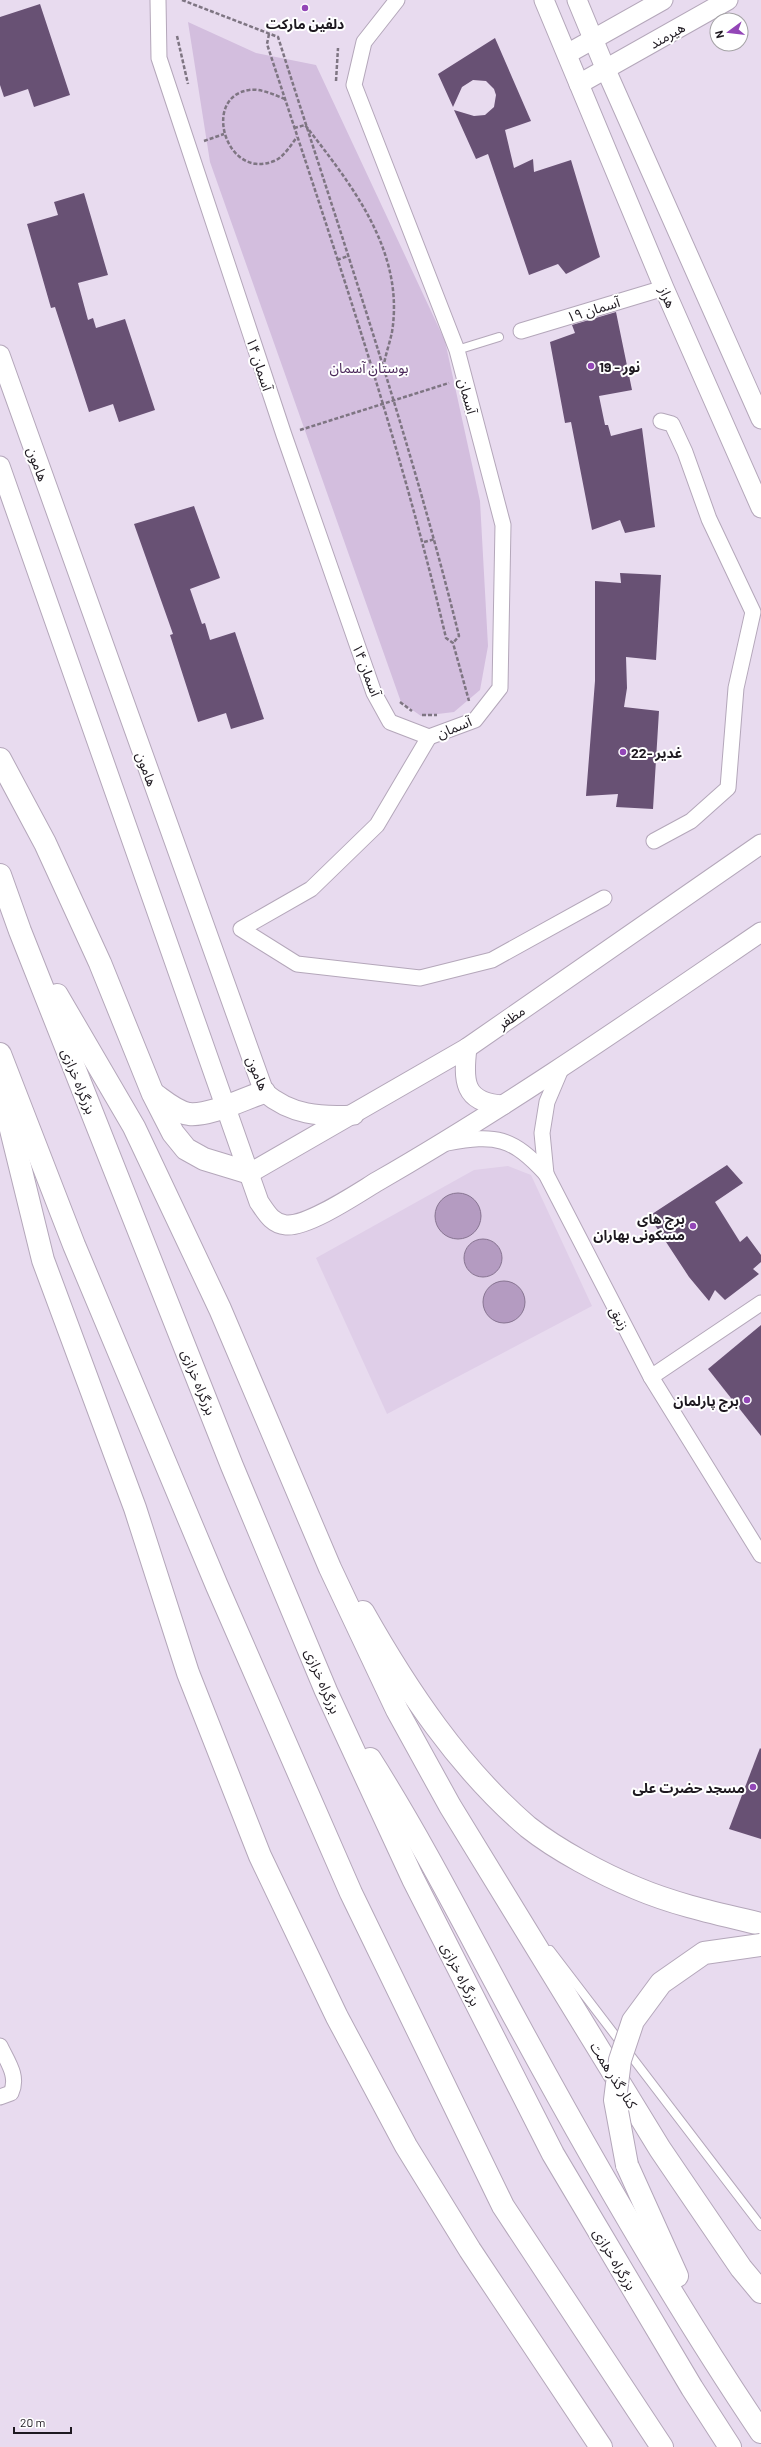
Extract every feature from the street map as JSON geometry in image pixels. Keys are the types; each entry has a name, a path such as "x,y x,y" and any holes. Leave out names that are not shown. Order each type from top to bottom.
{"highway":[{"path":"0,760 45,843 100,963 153,1094 173,1133 186,1148 204,1158 250,1173"},
{"name":"بزرگراه خرازی","path":"0,875 20,931 229,1458 326,1691 413,1879 553,2154 692,2388 730,2447"},
{"path":"20,931 134,1127 220,1309 294,1485 367,1618 408,1686 447,1742 529,1827 585,1864 636,1888 689,1907 761,1924"},
{"path":"0,1054 74,1245 207,1565 351,1893 503,2206 662,2447"},
{"path":"0,1084 42,1260 135,1508 188,1673 260,1856 337,2017 406,2146 470,2250 601,2447"},
{"path":"153,1094 172,1107 188,1114 204,1113 264,1092"},
{"name":"کنار گذر همت","path":"294,1485 351,1615 397,1710 450,1806 660,2149 741,2268 761,2292"},
{"path":"326,1691 407,1817 599,2170 720,2372 761,2432"},
{"path":"720,2372 627,2165 615,2100 620,2060 633,2021 661,1983 704,1953 761,1946"}],"street":[{"name":"آسمان ۱۴","path":"158,0 159,58 284,435 374,694 390,722"},
{"name":"آسمان","path":"390,722 429,737 474,720 500,688 503,525 456,350 354,85 364,42 397,0"},
{"name":"هراز","path":"544,0 664,288 761,508"},
{"path":"578,0 606,70 761,420"},
{"path":"567,54 595,40 662,0"},
{"name":"هیرمند","path":"606,70 728,0"},
{"path":"579,84 606,70"},
{"name":"آسمان ۱۹","path":"522,331 664,288"},
{"name":"هامون","path":"0,355 264,1092 277,1103 292,1110 322,1116 354,1115"},
{"path":"654,841 691,821 728,788 736,688 758,610 710,519 685,452 672,424 661,421"},
{"path":"0,466 259,1202 272,1220 286,1225 303,1222 330,1210 445,1143 561,1069 761,932"},
{"path":"429,737 377,824 311,889 241,929 297,964 420,978 492,960 604,898"},
{"name":"مظفر","path":"250,1173 354,1115 467,1048 761,844"},
{"path":"467,1048 464,1074 467,1085 475,1096 487,1104 503,1106"},
{"path":"546,1174 542,1133 547,1102 561,1069"},
{"name":"زنبق","path":"445,1143 479,1137 504,1142 527,1154 546,1174 651,1377 761,1555"},
{"path":"651,1377 761,1303"},
{"path":"0,2046 14,2075 15,2085 11,2093 0,2097"}],"lane":[{"path":"456,350 499,337"},
{"path":"494,1878 761,2226"},
{"path":"741,2268 761,2289"}],"path":[{"path":"182,0 278,37 305,125 395,400 435,539 458,636 453,643"},
{"path":"177,34 189,90"},
{"path":"269,34 267,44 384,404 424,542 446,638 453,643 470,703 474,699"},
{"path":"336,86 338,48"},
{"path":"285,99 250,90 237,94 226,105 223,118 224,134 231,149 241,159 260,165 275,161 297,137"},
{"path":"294,128 305,125"},
{"path":"305,125 361,201 377,231 388,262 393,296 392,331 383,364"},
{"path":"202,134 206,148"},
{"path":"204,141 224,134"},
{"path":"337,260 348,256"},
{"path":"449,375 453,390"},
{"path":"298,431 451,383"},
{"path":"295,423 300,438"},
{"path":"424,542 435,539"},
{"path":"398,700 418,715 438,715"}],"shaded area":[{"path":"508,1166 531,1175 592,1306 387,1414 316,1258 474,1170"},
{"path":"454,1193 462,1193 471,1197 477,1203 481,1216 477,1229 471,1235 462,1239 454,1239 445,1235 439,1229 435,1220 435,1212 439,1203 445,1197"},
{"path":"479,1239 487,1239 497,1244 501,1251 501,1265 497,1272 487,1277 479,1277 469,1272 467,1269 464,1262 464,1254 469,1244 472,1242"},
{"path":"504,1281 519,1287 525,1302 519,1317 504,1323 489,1317 483,1302 489,1287"}],"green space":[{"name":"بوستان آسمان","path":"188,22 256,53 316,65 445,341 480,501 488,646 480,690 454,712 421,716 401,702 210,162"}],"building":[{"path":"40,4 70,95 34,107 28,89 4,97 0,85 0,17"},
{"path":"495,38 531,121 505,130 514,168 533,159 534,172 571,160 600,257 566,274 558,264 529,275 488,154 476,159 454,110 474,116 485,115 494,107 496,95 494,89 486,81 473,80 462,87 453,107 438,74"},
{"path":"84,193 108,275 78,283 88,320 93,318 96,328 125,319 155,410 119,422 113,404 89,412 55,307 51,308 27,224 58,215 54,202"},
{"path":"616,312 632,390 599,396 605,425 608,425 611,436 642,428 655,527 625,533 620,520 592,530 571,422 565,423 550,342 575,333 572,325"},
{"path":"194,506 220,578 190,589 202,624 205,623 210,640 235,632 264,719 231,729 226,713 198,722 170,635 173,634 134,524"},
{"path":"620,573 661,575 656,660 626,657 627,688 624,707 659,711 653,809 616,807 618,794 586,796 595,681 595,581 621,583"},
{"name":"برج های مسکونی بهاران","path":"727,1165 743,1183 715,1202 740,1242 747,1236 761,1255 761,1262 753,1269 759,1274 725,1300 715,1290 709,1301 689,1277 649,1216"},
{"name":"برج پارلمان","path":"761,1325 761,1436 708,1369"},
{"name":"مسجد حضرت علی","path":"760,1748 761,1749 761,1839 729,1829"}],"place":[{"name":"دلفین مارکت","path":"305,8"},
{"name":"19 - نور","path":"591,366"},
{"name":"22- غدیر","path":"623,752"},
{"name":"برج های مسکونی بهاران","path":"693,1226"},
{"name":"برج پارلمان","path":"747,1400"},
{"name":"مسجد حضرت علی","path":"753,1787"}]}
